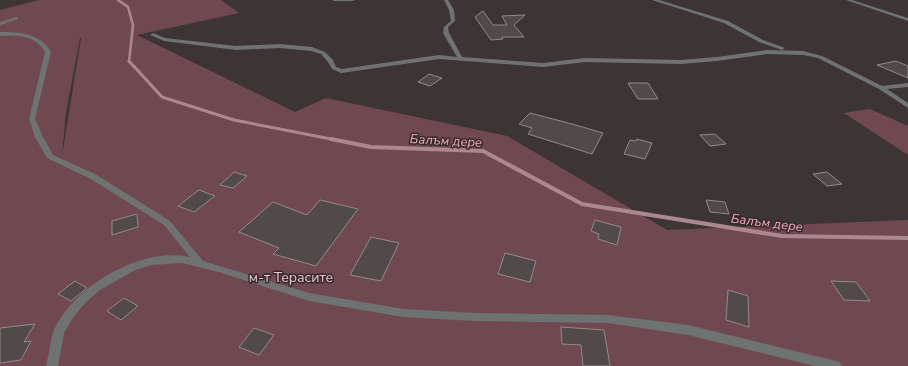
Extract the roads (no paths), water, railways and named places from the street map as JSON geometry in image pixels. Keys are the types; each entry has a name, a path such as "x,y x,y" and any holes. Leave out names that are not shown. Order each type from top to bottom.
{"street":[{"path":"334,0 352,0"},
{"path":"446,0 453,14 453,21 446,27 446,33 460,58"},
{"path":"654,0 726,22 772,46 820,58 881,88 908,106"},
{"path":"848,0 908,20"},
{"path":"0,24 16,18"},
{"path":"0,34 22,34 33,37 47,49 48,52 32,119 39,137 50,156 94,177 166,223 200,263"},
{"path":"153,35 164,40 236,48 280,46 312,49 323,53 331,61 334,68 341,71 421,58 460,58 543,65 592,59 681,62 767,52 803,53"},
{"path":"881,88 908,85"},
{"path":"52,366 59,332 68,316 81,300 96,287 132,267 152,261 182,259 200,263 309,297 403,313 475,317 608,319 688,330 836,366"}],"waterway":[{"name":"Балъм дере","path":"118,0 128,7 133,25 129,61"},
{"name":"Балъм дере","path":"129,61 162,97 234,120 336,140"},
{"name":"Балъм дере","path":"331,139 336,140"},
{"name":"Балъм дере","path":"336,140 371,147 483,151 582,204 782,236 908,238"}],"park label":[{"name":"м-т Терасите","path":"291,277"}]}
